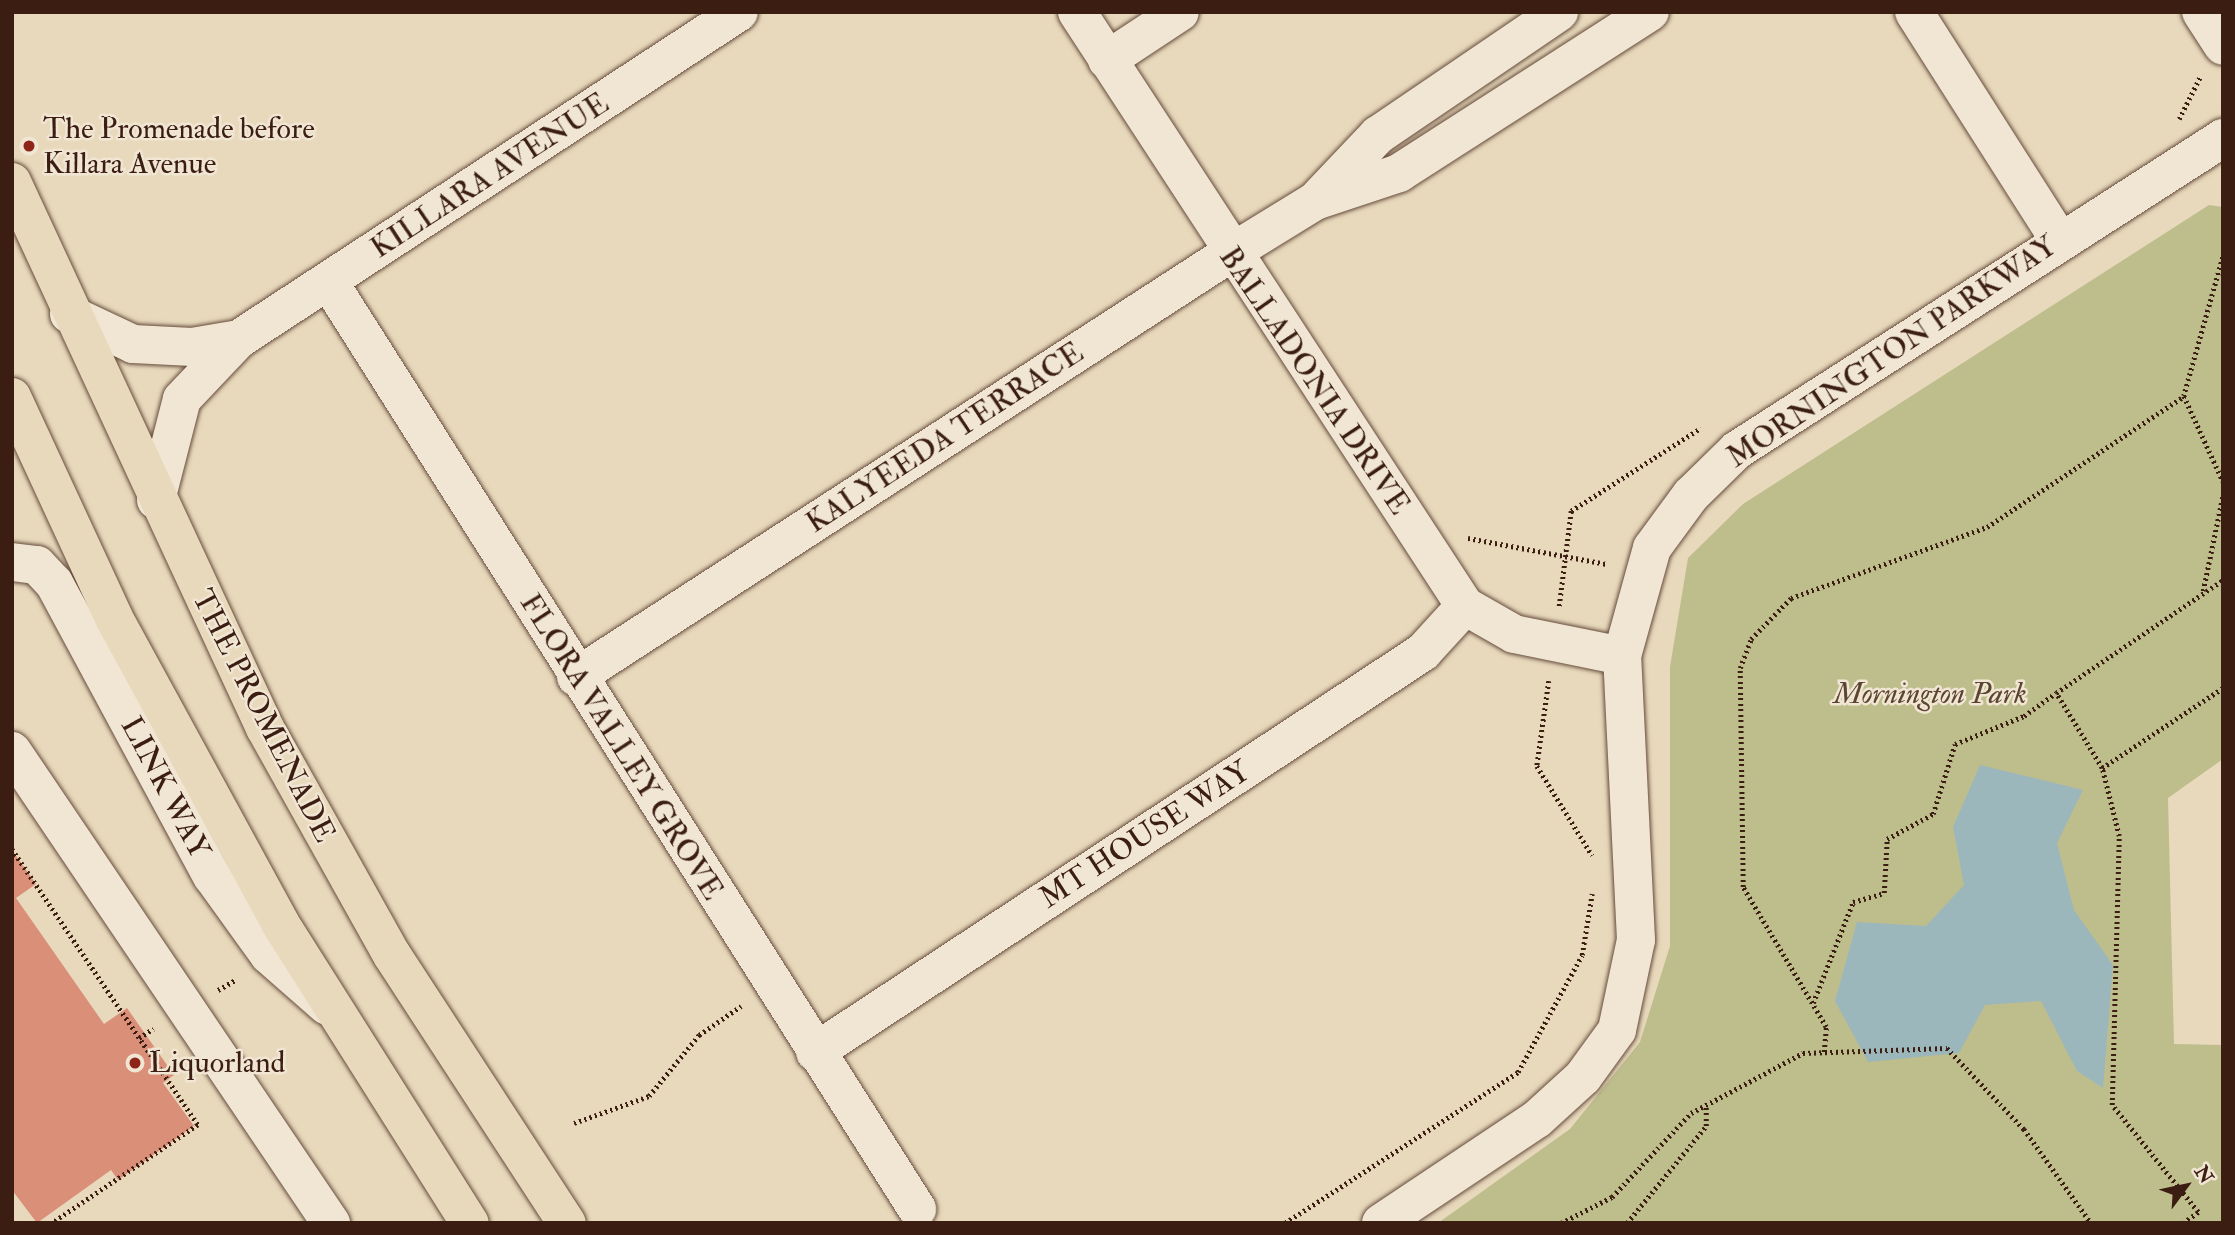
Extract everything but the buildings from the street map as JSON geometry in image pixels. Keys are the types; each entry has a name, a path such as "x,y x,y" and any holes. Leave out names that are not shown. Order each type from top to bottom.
{"main road":[{"name":"THE PROMENADE","path":"12,182 69,314 156,500 329,846 567,1223"},
{"path":"12,397 114,618 334,1012 470,1223"}],"street":[{"name":"KILLARA AVENUE","path":"156,500 181,399 239,339 739,12"},
{"name":"BALLADONIA DRIVE","path":"1077,12 1229,254 1465,606 1490,625 1553,646 1622,656"},
{"path":"1107,60 1180,12"},
{"name":"KALYEEDA TERRACE","path":"1315,201 1378,135 1559,12"},
{"name":"KALYEEDA TERRACE","path":"576,677 1229,254 1315,201 1399,173 1650,12"},
{"path":"1914,12 2059,240"},
{"path":"2201,12 2208,55"},
{"name":"MORNINGTON PARKWAY","path":"1391,1220 1537,1119 1583,1077 1617,1030 1636,940 1622,656 1652,548 1691,495 1737,450 2059,240 2223,138"},
{"name":"FLORA VALLEY GROVE","path":"329,282 576,677 917,1209"},
{"name":"KILLARA AVENUE","path":"69,314 133,344 192,347 239,339"},
{"name":"LINK WAY","path":"12,562 37,565 54,583 212,876 269,955 334,1012"},
{"name":"MT HOUSE WAY","path":"815,1052 1413,659 1465,606"},
{"path":"12,751 331,1223"}],"path":[{"path":"2167,128 2178,121 2208,55"},
{"path":"2223,257 2184,396 2223,481"},
{"path":"1824,1052 1826,1027 1743,887 1740,668 1751,639 1791,598 1987,527 2184,396"},
{"path":"1597,863 1537,766 1571,511 1712,421"},
{"path":"2202,592 2223,494"},
{"path":"1455,536 1646,571"},
{"path":"1813,1004 1853,902 1884,893 1886,839 1933,814 1955,744 2024,716 2223,580"},
{"path":"2102,768 2223,688"},
{"path":"2056,693 2102,768 2119,836 2112,1105 2198,1212 2183,1223"},
{"path":"12,849 198,1125 52,1223"},
{"path":"1285,1223 1518,1072 1582,955 1593,890"},
{"path":"574,1123 649,1096 717,1018 779,995"},
{"path":"1561,1223 1612,1197 1706,1105 1803,1053 1947,1048 2024,1129 2091,1223"},
{"path":"1627,1223 1706,1126 1706,1105"}],"green space":[{"name":"Mornington Park","path":"2209,205 2223,207 2223,759 2168,798 2174,1044 2223,1045 2223,1223 1438,1223 1570,1129 1640,1042 1670,946 1670,667 1688,558 1743,504"}],"water":[{"path":"1980,765 2083,790 2057,843 2074,910 2113,965 2103,1088 2077,1071 2041,1001 1985,1005 1959,1053 1868,1062 1835,1001 1857,922 1926,926 1964,885 1953,827"}],"place":[{"name":"The Promenade before Killara Avenue","path":"29,146"},
{"name":"Liquorland","path":"135,1063"}]}
